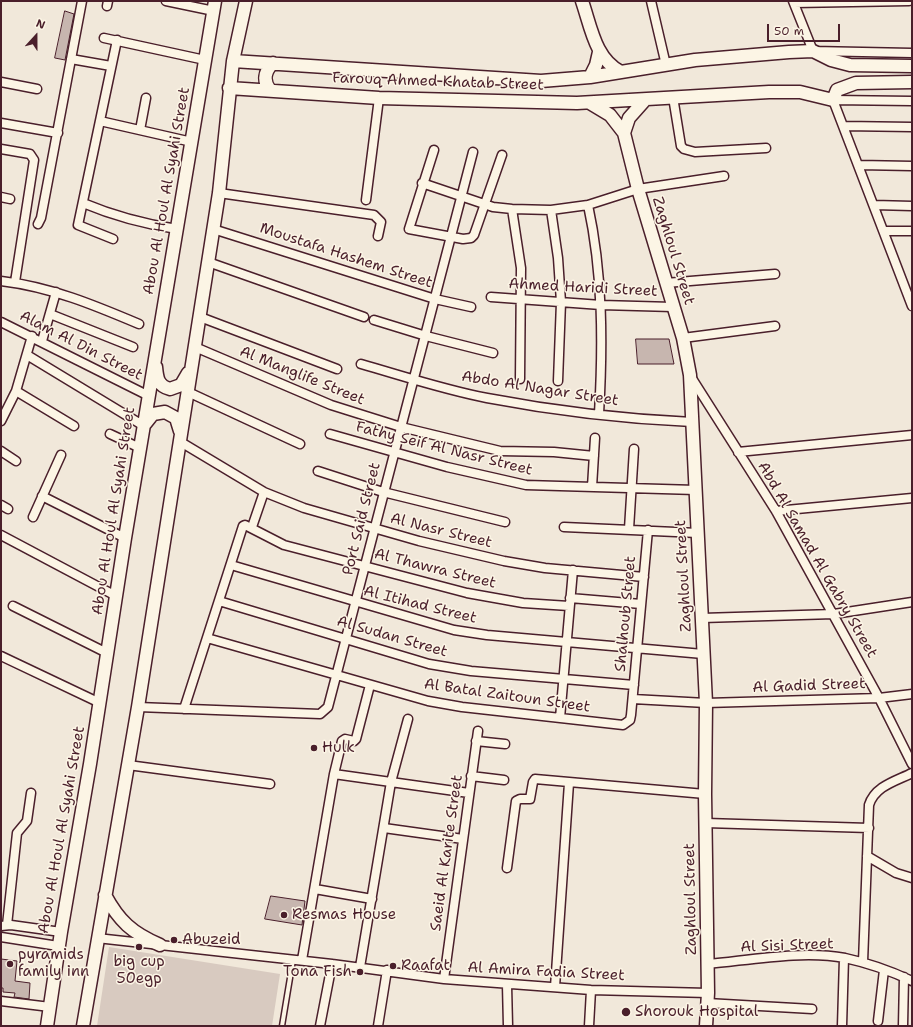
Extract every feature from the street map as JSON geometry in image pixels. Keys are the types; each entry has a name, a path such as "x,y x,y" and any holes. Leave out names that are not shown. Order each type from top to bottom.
{"main road":[{"path":"83,1026 138,707 219,193 233,61 246,1"},
{"path":"582,1 599,52 611,66 621,72"},
{"name":"Abou Al Houl Al Syahi Street","path":"47,1026 58,946 100,703 125,538 214,6"},
{"path":"813,51 831,60 850,65 912,66"},
{"name":"Farouq Ahmed Khatab Street","path":"233,61 524,81 557,81 730,56 813,51"},
{"path":"590,77 596,65 599,52"},
{"path":"270,90 267,86 266,73 273,63"},
{"path":"833,100 837,90 856,83 912,82"},
{"name":"Farouq Ahmed Khatab Street","path":"229,88 380,98 590,103 737,93 792,92 833,100"},
{"path":"624,133 629,118 645,100"},
{"name":"Zaghloul Street","path":"590,103 610,115 624,133 638,189 683,338 690,375 706,703 705,794 708,964 706,1026"},
{"path":"155,360 158,379 165,388 170,389 181,385 191,367"},
{"path":"144,426 153,414 165,412 176,418 179,423 180,437"},
{"path":"105,895 114,912 127,926 142,937 160,945"}],"street":[{"path":"38,224 41,218 58,133 82,1"},
{"path":"166,1 214,6"},
{"path":"651,1 666,65"},
{"path":"909,1 794,2 813,51 912,52"},
{"path":"104,38 206,60"},
{"path":"113,239 79,226 117,40"},
{"path":"72,59 111,66"},
{"path":"1,82 37,89"},
{"path":"673,97 681,146 684,149 695,152 766,148"},
{"path":"140,130 146,98"},
{"path":"366,200 380,98"},
{"path":"912,100 833,100 912,306"},
{"path":"100,122 192,142"},
{"path":"1,123 58,133"},
{"path":"844,126 912,127"},
{"path":"1,148 30,154 34,160 15,282"},
{"path":"434,150 422,183 409,229 451,237 471,238 476,229 502,155"},
{"name":"Port Said Street","path":"138,707 320,714 328,707 383,492 436,299 460,196 473,152"},
{"path":"859,165 912,166"},
{"path":"422,183 484,204 512,209 551,210 588,205 638,189 724,176"},
{"path":"219,193 374,215 381,222 378,236"},
{"path":"1,198 10,199"},
{"path":"83,202 113,215 145,224 177,229"},
{"path":"588,205 599,269 601,305 601,382 599,414"},
{"path":"874,205 912,206"},
{"path":"512,209 521,268 520,379"},
{"path":"551,210 558,258 561,302 558,381"},
{"name":"Moustafa Hashem Street","path":"213,228 436,299 471,307"},
{"path":"884,231 912,231"},
{"path":"208,262 364,317"},
{"path":"666,283 776,274"},
{"path":"902,280 912,280"},
{"path":"1,283 15,282 56,292 89,302 139,324"},
{"path":"42,341 56,292"},
{"name":"Ahmed Haridi Street","path":"491,297 601,305 673,306"},
{"path":"50,314 133,347"},
{"path":"200,317 337,369"},
{"path":"374,320 426,336 493,353"},
{"name":"Alam Al Din Street","path":"1,322 42,341 149,396"},
{"path":"683,338 775,326"},
{"path":"1,421 16,391 32,336"},
{"name":"Al Manglife Street","path":"195,347 331,405 401,427 500,451 554,452 594,456"},
{"path":"27,355 144,426"},
{"name":"Abdo Al Nagar Street","path":"361,364 486,398 650,420 692,422"},
{"name":"Abd Al Samad Al Gabry Street","path":"690,375 776,511 834,614 912,764"},
{"path":"16,391 74,426"},
{"path":"188,392 300,444"},
{"path":"110,434 140,448"},
{"name":"Fathy Seif Al Nasr Street","path":"330,434 512,483 537,486 696,490"},
{"path":"738,452 912,436"},
{"name":"Al Nasr Street","path":"180,437 264,492 304,508 374,528 504,561 644,577"},
{"path":"592,487 595,438"},
{"path":"629,529 634,449"},
{"path":"1,451 16,461"},
{"path":"33,517 61,455"},
{"path":"318,471 383,492 506,522"},
{"path":"184,709 243,526 245,525 252,527 264,492"},
{"path":"42,496 125,538"},
{"path":"776,511 912,498"},
{"name":"Al Thawra Street","path":"252,527 284,545 494,599 523,603 570,602 641,604"},
{"path":"564,527 629,529 698,534"},
{"name":"Shalhoub Street","path":"633,699 648,530"},
{"path":"1,535 116,596"},
{"name":"Al Itihad Street","path":"231,565 454,630 487,635 704,654"},
{"path":"560,718 573,570"},
{"name":"Al Sudan Street","path":"219,601 429,664 471,671 634,685"},
{"path":"702,618 834,614 912,602"},
{"path":"13,606 107,653"},
{"name":"Al Batal Zaitoun Street","path":"207,638 336,676 436,703 623,725 630,720 633,699"},
{"path":"1,656 100,703"},
{"path":"302,960 334,774 343,740 356,740 370,685"},
{"name":"Al Gadid Street","path":"633,699 706,703 879,698 912,694"},
{"path":"360,967 391,782 408,719"},
{"name":"Saeid Al Karite Street","path":"444,980 478,731"},
{"path":"476,740 492,739 505,744"},
{"path":"128,765 270,784"},
{"path":"863,962 869,805 875,793 912,773"},
{"path":"334,774 469,793"},
{"path":"471,776 504,780"},
{"path":"507,868 516,801 531,798 533,782 535,779 705,794"},
{"path":"554,987 568,783"},
{"path":"31,793 27,821 16,833 4,926 61,932"},
{"path":"706,823 869,828"},
{"path":"384,828 463,840"},
{"path":"867,856 896,873 912,878"},
{"path":"314,889 372,899"},
{"path":"1,937 58,946"},
{"name":"Al Amira Fadia Street","path":"97,938 387,970 444,980 708,998 812,1009"},
{"name":"Al Sisi Street","path":"708,964 802,956 844,958 863,962 912,981"},
{"path":"842,1026 844,958"},
{"path":"320,1026 332,964"},
{"path":"378,1026 387,970"},
{"path":"878,1020 884,970"},
{"path":"903,1026 904,977"},
{"path":"507,985 508,1026"},
{"path":"589,1026 591,990"},
{"path":"1,1001 50,1008"}],"lane":[{"path":"282,1026 294,960"}],"shaded area":[{"path":"109,947 280,974 272,1026 97,1026"}],"building":[{"path":"65,11 74,14 65,60 55,58"},
{"path":"636,339 669,339 674,364 638,364"},
{"name":"Resmas House","path":"271,896 305,901 302,925 265,919"},
{"path":"1,959 17,961 15,981 30,983 29,999 14,997 15,993 3,992 3,988 1,988"}],"place":[{"name":"Hulk","path":"314,748"},
{"name":"Resmas House","path":"284,915"},
{"name":"Abuzeid","path":"174,940"},
{"name":"big cup 50egp","path":"139,947"},
{"name":"pyramids family inn","path":"10,964"},
{"name":"Raafat","path":"393,966"},
{"name":"Tona Fish","path":"360,972"},
{"name":"Shorouk Hospital","path":"626,1012"}]}
